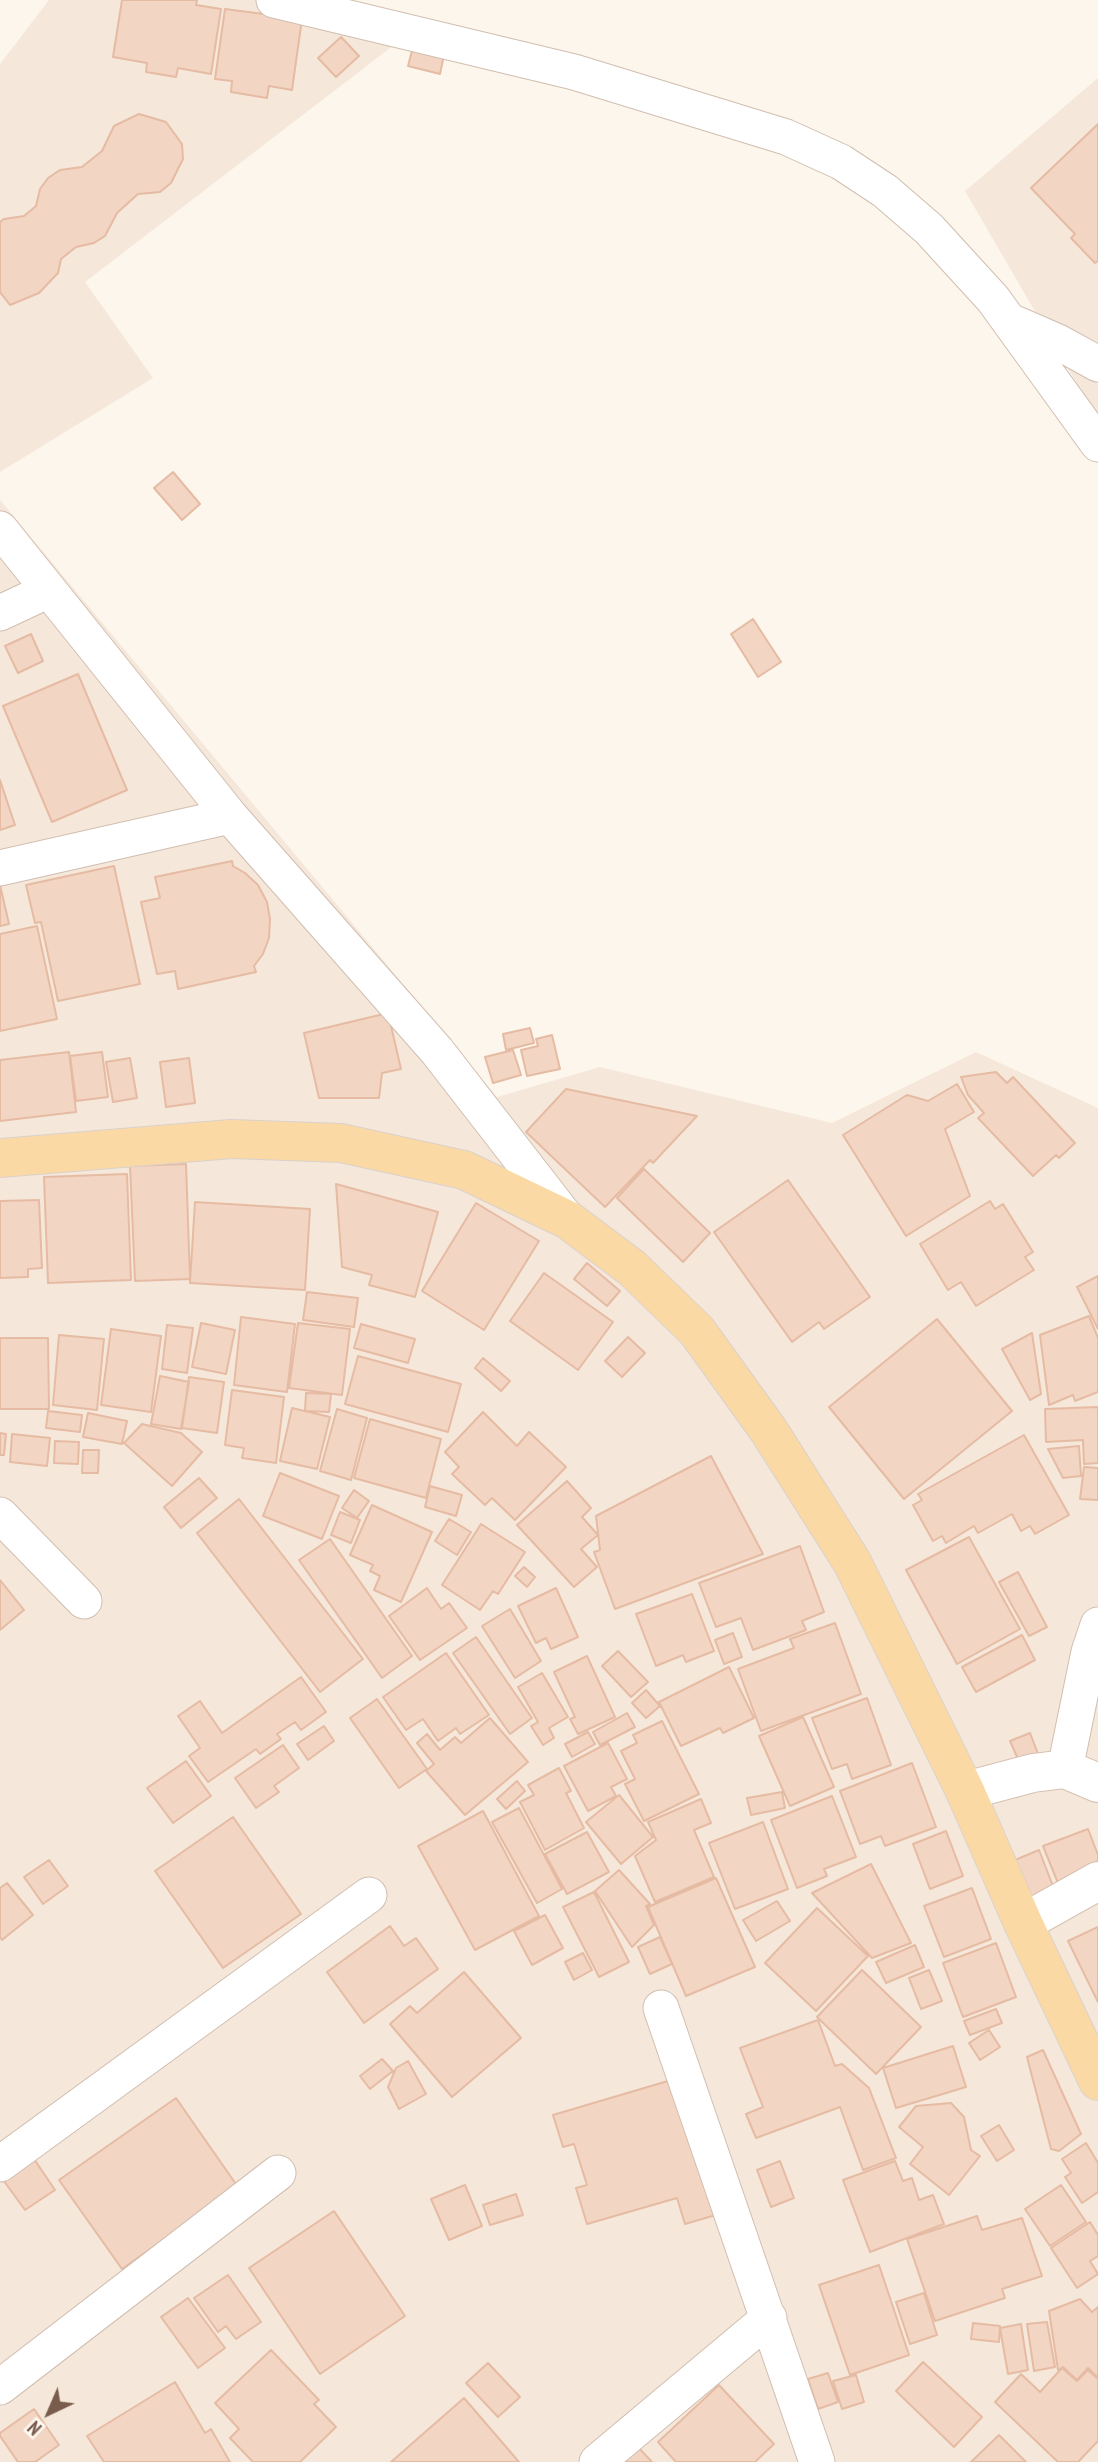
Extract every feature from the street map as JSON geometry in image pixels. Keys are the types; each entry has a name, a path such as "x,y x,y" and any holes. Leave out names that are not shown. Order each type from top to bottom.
{"main road":[{"path":"0,1158 231,1139 341,1143 464,1170 568,1220 632,1268 697,1331 769,1431 852,1562 965,1791 1023,1923 1098,2081"}],"street":[{"path":"274,0 574,72 786,137 841,162 885,191 929,229 993,299 1098,444"},
{"path":"1012,322 1058,342 1098,364"},
{"path":"0,529 230,816 437,1051 568,1220"},
{"path":"0,613 49,590"},
{"path":"0,868 230,816"},
{"path":"0,1516 84,1601"},
{"path":"965,1791 1032,1773 1082,1776 1088,1652 1098,1625"},
{"path":"1023,1923 1098,1881"},
{"path":"0,2164 369,1895"},
{"path":"661,2008 817,2462"},
{"path":"0,2387 278,2173"},
{"path":"597,2462 769,2318"}],"shaded area":[{"path":"49,0 272,0 411,32 85,282 153,378 0,472 0,64"},
{"path":"1098,78 1098,420 965,191"},
{"path":"0,500 497,1097 600,1067 832,1123 976,1052 1098,1108 1098,2462 0,2462"}],"building":[{"path":"122,0 197,0 196,5 221,9 211,74 178,68 176,77 146,72 147,63 113,57"},
{"path":"225,9 302,19 292,90 269,86 267,98 231,92 232,81 215,79"},
{"path":"341,37 359,56 336,77 318,58"},
{"path":"413,47 444,55 440,74 408,66"},
{"path":"139,114 166,122 182,144 183,159 171,183 160,192 138,194 117,213 105,236 94,243 76,247 61,259 58,273 39,293 10,305 0,292 0,222 24,216 36,206 40,189 48,178 60,170 82,167 102,151 114,126"},
{"path":"1098,124 1098,261 1095,263 1071,238 1075,234 1031,188"},
{"path":"173,472 200,504 182,520 154,488"},
{"path":"753,619 781,662 758,677 731,634"},
{"path":"31,634 43,661 18,673 5,646"},
{"path":"78,674 127,790 52,822 3,706"},
{"path":"0,780 15,825 0,830"},
{"path":"232,861 233,866 258,885 267,902 269,938 263,954 254,966 256,972 178,989 175,971 157,974 141,902 160,898 155,877"},
{"path":"114,866 140,984 58,1001 41,922 35,923 26,885"},
{"path":"0,885 9,924 0,926"},
{"path":"37,926 57,1019 0,1031 0,934"},
{"path":"388,1013 401,1069 382,1073 379,1098 319,1098 304,1033"},
{"path":"530,1028 534,1043 506,1050 503,1034"},
{"path":"552,1035 560,1069 527,1076 521,1050 538,1046 536,1039"},
{"path":"513,1050 521,1075 493,1083 485,1057"},
{"path":"69,1052 76,1112 0,1121 0,1060"},
{"path":"102,1052 108,1097 76,1101 70,1056"},
{"path":"130,1058 137,1098 113,1102 106,1062"},
{"path":"189,1058 195,1103 166,1107 160,1062"},
{"path":"996,1072 1007,1083 1013,1077 1075,1143 1059,1158 1056,1155 1033,1176 978,1118 984,1113 968,1095 961,1077"},
{"path":"957,1084 974,1112 945,1129 970,1196 906,1236 843,1135 907,1095 928,1101"},
{"path":"566,1089 697,1116 653,1163 650,1160 605,1207 526,1132"},
{"path":"186,1164 190,1279 135,1281 130,1166"},
{"path":"644,1169 710,1233 683,1262 617,1198"},
{"path":"127,1174 131,1280 48,1283 44,1177"},
{"path":"788,1180 870,1297 824,1329 819,1322 792,1342 714,1232"},
{"path":"336,1184 438,1212 415,1297 369,1285 372,1275 342,1267"},
{"path":"39,1200 42,1268 28,1269 28,1277 0,1278 0,1201"},
{"path":"990,1201 995,1209 1003,1204 1033,1252 1025,1257 1034,1270 976,1306 961,1282 948,1290 920,1244"},
{"path":"195,1202 310,1209 305,1290 190,1283"},
{"path":"476,1203 539,1241 484,1330 422,1291"},
{"path":"587,1263 620,1291 607,1306 574,1279"},
{"path":"544,1273 613,1322 578,1370 510,1321"},
{"path":"1098,1276 1098,1329 1077,1287"},
{"path":"307,1292 358,1298 354,1327 303,1320"},
{"path":"1089,1316 1098,1338 1098,1392 1075,1401 1073,1395 1049,1405 1040,1335"},
{"path":"241,1317 295,1324 287,1392 234,1385"},
{"path":"937,1319 1012,1411 904,1499 829,1407"},
{"path":"201,1323 235,1330 226,1374 192,1367"},
{"path":"298,1323 350,1329 342,1395 289,1388"},
{"path":"361,1324 415,1339 408,1363 354,1348"},
{"path":"167,1325 193,1328 187,1373 162,1369"},
{"path":"111,1329 161,1336 151,1412 101,1405"},
{"path":"1032,1333 1041,1394 1030,1400 1002,1349"},
{"path":"59,1335 104,1339 97,1410 53,1405"},
{"path":"628,1337 645,1353 622,1377 605,1361"},
{"path":"0,1338 48,1338 49,1409 0,1409"},
{"path":"358,1356 461,1384 448,1432 345,1404"},
{"path":"483,1358 510,1381 501,1391 475,1368"},
{"path":"160,1376 189,1382 181,1429 151,1424"},
{"path":"189,1377 224,1382 217,1433 182,1428"},
{"path":"232,1390 284,1397 276,1463 242,1458 244,1448 225,1445"},
{"path":"306,1393 331,1394 329,1412 305,1411"},
{"path":"1098,1407 1098,1463 1084,1464 1083,1440 1046,1442 1045,1409"},
{"path":"292,1408 330,1417 317,1469 280,1461"},
{"path":"337,1409 367,1418 351,1480 320,1471"},
{"path":"48,1411 82,1415 80,1432 46,1428"},
{"path":"483,1412 517,1446 529,1432 566,1467 515,1520 492,1498 485,1505 452,1474 459,1467 445,1452"},
{"path":"88,1413 127,1421 122,1444 83,1437"},
{"path":"370,1419 441,1439 426,1498 354,1478"},
{"path":"142,1424 181,1433 202,1452 172,1486 124,1443"},
{"path":"0,1433 6,1434 4,1455 0,1455"},
{"path":"12,1434 50,1438 47,1466 10,1462"},
{"path":"1024,1435 1069,1515 1035,1534 1030,1526 1021,1531 1012,1514 978,1533 974,1526 946,1543 942,1536 933,1541 913,1505 922,1500 918,1494"},
{"path":"55,1441 79,1442 78,1464 54,1463"},
{"path":"1079,1446 1081,1476 1063,1478 1048,1449"},
{"path":"83,1450 99,1450 98,1473 82,1473"},
{"path":"711,1456 763,1554 615,1609 594,1552 600,1550 596,1516"},
{"path":"1084,1467 1098,1468 1098,1500 1080,1499"},
{"path":"280,1473 339,1496 322,1539 263,1516"},
{"path":"199,1478 217,1498 181,1528 164,1507"},
{"path":"567,1481 591,1508 582,1517 598,1535 581,1549 597,1567 574,1587 517,1525"},
{"path":"430,1486 462,1495 456,1516 425,1507"},
{"path":"354,1490 369,1501 357,1518 342,1508"},
{"path":"239,1499 363,1659 320,1692 197,1533"},
{"path":"372,1505 432,1532 401,1602 374,1590 380,1576 370,1571 373,1565 350,1555"},
{"path":"340,1512 360,1520 351,1543 331,1535"},
{"path":"449,1519 471,1532 457,1555 435,1541"},
{"path":"481,1524 525,1552 498,1594 493,1591 480,1610 442,1585"},
{"path":"969,1537 1020,1629 957,1664 906,1570"},
{"path":"330,1539 412,1656 382,1678 299,1560"},
{"path":"800,1546 824,1612 802,1621 806,1630 753,1650 741,1618 716,1627 699,1583"},
{"path":"524,1567 535,1577 527,1587 515,1576"},
{"path":"1018,1572 1047,1627 1029,1636 999,1582"},
{"path":"0,1580 24,1610 0,1630"},
{"path":"427,1588 441,1609 449,1603 467,1628 420,1660 389,1616"},
{"path":"556,1588 578,1637 551,1649 546,1638 536,1643 518,1606"},
{"path":"692,1594 714,1651 686,1662 683,1655 656,1666 636,1614"},
{"path":"510,1609 541,1661 515,1678 482,1626"},
{"path":"835,1623 861,1694 761,1731 738,1669 794,1648 790,1639"},
{"path":"733,1633 742,1657 724,1664 715,1640"},
{"path":"1022,1635 1035,1660 976,1692 962,1667"},
{"path":"476,1637 532,1718 510,1734 453,1653"},
{"path":"618,1651 648,1682 631,1697 602,1666"},
{"path":"446,1653 489,1715 460,1734 456,1728 438,1741 423,1719 406,1730 383,1697"},
{"path":"587,1656 615,1717 578,1734 570,1719 575,1717 554,1672"},
{"path":"729,1667 754,1718 723,1733 720,1728 681,1746 659,1702"},
{"path":"542,1673 568,1717 549,1728 554,1738 543,1745 531,1726 538,1722 518,1687"},
{"path":"301,1677 326,1712 301,1730 295,1722 277,1734 281,1739 260,1754 256,1749 208,1782 189,1756 200,1748 178,1716 200,1701 222,1733"},
{"path":"646,1690 660,1706 646,1718 632,1703"},
{"path":"867,1698 891,1765 852,1779 847,1764 832,1769 812,1718"},
{"path":"377,1699 427,1769 399,1788 350,1718"},
{"path":"627,1713 635,1727 600,1745 593,1732"},
{"path":"803,1717 834,1787 790,1806 759,1736"},
{"path":"490,1718 528,1762 465,1815 426,1771 434,1764 417,1743 427,1734 440,1750 455,1737 461,1743"},
{"path":"662,1721 699,1794 644,1821 625,1784 635,1779 621,1751 637,1743 633,1735"},
{"path":"324,1726 334,1741 308,1760 297,1744"},
{"path":"588,1732 595,1744 572,1757 565,1744"},
{"path":"1030,1733 1040,1759 1021,1766 1010,1741"},
{"path":"608,1743 627,1779 611,1787 616,1796 588,1811 564,1766"},
{"path":"283,1745 299,1768 274,1786 279,1792 256,1808 235,1778"},
{"path":"186,1761 211,1796 173,1823 147,1788"},
{"path":"912,1763 936,1827 885,1846 881,1836 860,1844 840,1791"},
{"path":"559,1768 571,1791 566,1793 584,1828 545,1850 520,1802 534,1795 528,1785"},
{"path":"517,1781 525,1791 506,1809 497,1799"},
{"path":"782,1792 785,1808 751,1815 747,1798"},
{"path":"619,1795 653,1837 621,1864 586,1822"},
{"path":"832,1796 856,1857 824,1869 827,1876 797,1888 771,1820"},
{"path":"701,1799 711,1823 694,1830 714,1877 655,1902 635,1856 656,1840 648,1822"},
{"path":"519,1808 562,1889 537,1903 492,1822"},
{"path":"483,1811 539,1916 475,1950 418,1846"},
{"path":"233,1817 301,1914 223,1968 155,1871"},
{"path":"763,1822 788,1889 735,1909 709,1843"},
{"path":"1088,1829 1098,1855 1098,1873 1060,1888 1043,1846"},
{"path":"946,1831 963,1876 930,1889 913,1844"},
{"path":"587,1832 609,1872 567,1894 545,1854"},
{"path":"1039,1850 1056,1894 1032,1903 1015,1860"},
{"path":"49,1860 68,1886 43,1904 24,1877"},
{"path":"871,1864 911,1943 872,1958 812,1893"},
{"path":"619,1870 650,1904 646,1906 654,1925 632,1947 595,1891"},
{"path":"716,1878 755,1967 686,1996 648,1907"},
{"path":"7,1883 33,1915 2,1940 0,1888"},
{"path":"972,1888 991,1939 944,1957 924,1906"},
{"path":"594,1892 629,1962 599,1977 563,1907"},
{"path":"777,1901 790,1921 756,1941 743,1920"},
{"path":"817,1908 868,1956 816,2011 765,1963"},
{"path":"545,1915 563,1948 532,1965 514,1931"},
{"path":"390,1926 404,1946 416,1938 438,1969 364,2023 327,1972"},
{"path":"1098,1927 1098,2002 1068,1941"},
{"path":"660,1937 672,1964 650,1974 638,1947"},
{"path":"996,1943 1016,1997 963,2017 943,1963"},
{"path":"915,1945 924,1967 886,1983 876,1962"},
{"path":"583,1953 592,1970 574,1980 565,1962"},
{"path":"862,1970 921,2027 876,2074 817,2017"},
{"path":"929,1970 942,2001 921,2009 909,1978"},
{"path":"464,1972 521,2038 452,2097 390,2024 410,2006 417,2013"},
{"path":"996,2009 1002,2023 970,2035 964,2021"},
{"path":"818,2020 835,2066 842,2064 869,2088 896,2158 863,2170 840,2107 756,2138 746,2114 763,2107 740,2048"},
{"path":"989,2030 1000,2047 980,2060 969,2043"},
{"path":"953,2046 966,2087 896,2108 883,2068"},
{"path":"1043,2050 1081,2134 1059,2151 1051,2149 1027,2057"},
{"path":"382,2059 393,2071 370,2089 360,2076"},
{"path":"408,2061 426,2094 399,2109 388,2087 396,2068"},
{"path":"678,2078 719,2214 685,2224 677,2198 587,2224 576,2188 587,2185 574,2144 563,2147 553,2115"},
{"path":"176,2098 238,2187 122,2269 59,2180"},
{"path":"951,2103 964,2117 971,2150 980,2156 949,2195 910,2164 923,2147 899,2127 916,2106"},
{"path":"999,2125 1014,2150 997,2161 981,2136"},
{"path":"1086,2143 1098,2163 1098,2192 1082,2203 1065,2177 1071,2173 1062,2159"},
{"path":"32,2156 55,2190 25,2210 1,2177"},
{"path":"780,2161 794,2198 771,2207 757,2170"},
{"path":"895,2161 903,2181 912,2178 919,2200 933,2195 944,2224 870,2252 843,2180"},
{"path":"465,2185 482,2226 449,2240 431,2199"},
{"path":"1061,2185 1086,2222 1050,2246 1025,2209"},
{"path":"516,2194 523,2215 490,2225 483,2205"},
{"path":"334,2211 405,2316 320,2374 249,2268"},
{"path":"977,2216 982,2230 1022,2218 1042,2276 1002,2289 1005,2298 935,2321 907,2239"},
{"path":"1090,2222 1098,2235 1098,2256 1090,2261 1098,2274 1077,2288 1051,2248"},
{"path":"879,2265 909,2355 850,2375 819,2285"},
{"path":"228,2275 261,2322 236,2339 226,2326 218,2332 194,2298"},
{"path":"924,2293 937,2335 910,2344 896,2302"},
{"path":"188,2298 225,2348 198,2368 161,2317"},
{"path":"1080,2299 1092,2312 1098,2307 1098,2378 1088,2368 1077,2380 1063,2367 1058,2370 1049,2311"},
{"path":"1047,2322 1055,2367 1034,2371 1027,2324"},
{"path":"973,2323 1000,2326 999,2342 971,2339"},
{"path":"1021,2324 1028,2370 1008,2374 1000,2328"},
{"path":"271,2350 319,2400 314,2404 336,2427 300,2462 253,2462 230,2438 239,2429 215,2403"},
{"path":"923,2362 982,2417 954,2447 896,2391"},
{"path":"488,2363 520,2397 498,2417 466,2383"},
{"path":"1062,2368 1077,2381 1088,2370 1098,2379 1098,2441 1078,2462 1058,2462 995,2402 1021,2374 1040,2392"},
{"path":"828,2373 838,2402 818,2409 808,2379"},
{"path":"856,2375 864,2402 842,2409 833,2381"},
{"path":"175,2382 205,2433 211,2429 230,2462 104,2462 87,2436"},
{"path":"719,2385 774,2444 755,2462 676,2462 658,2442"},
{"path":"464,2398 519,2462 391,2462"},
{"path":"34,2409 59,2445 35,2462 18,2462 0,2433"},
{"path":"999,2435 1026,2462 971,2462"},
{"path":"637,2446 652,2462 619,2462"}]}
